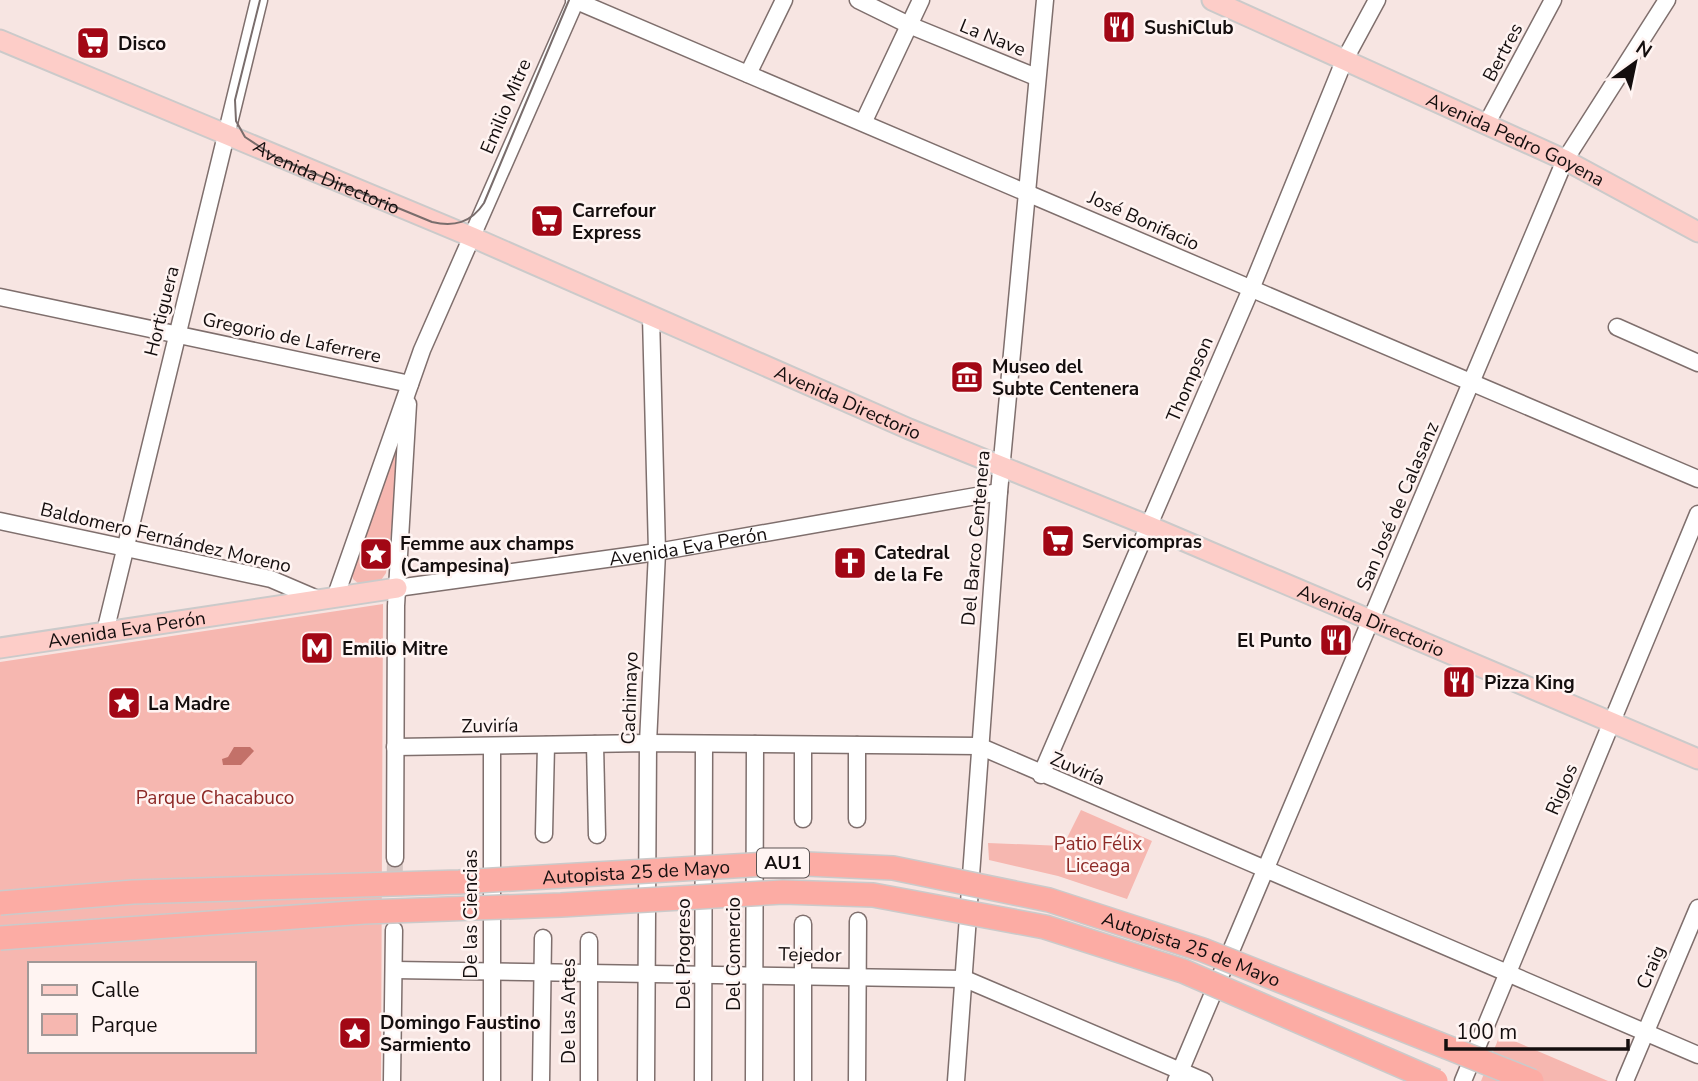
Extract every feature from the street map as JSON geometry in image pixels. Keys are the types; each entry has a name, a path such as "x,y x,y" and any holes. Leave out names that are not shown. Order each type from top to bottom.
{"highway":[{"name":"Autopista 25 de Mayo","path":"0,904 133,892 459,882 785,863 892,868 1049,900 1203,950 1532,1081"},
{"name":"Autopista 25 de Mayo","path":"0,938 365,912 561,905 783,892 873,895 1045,927 1183,971 1436,1081"}],"main road":[{"name":"Avenida Pedro Goyena","path":"1212,0 1565,160 1698,232"},
{"name":"Avenida Pedro Goyena","path":"1230,0 1313,40 1337,58"},
{"name":"Avenida Directorio","path":"0,40 472,237 909,429 1149,526 1698,759"},
{"name":"Avenida Eva Perón","path":"0,648 397,588"}],"street":[{"name":"Hortiguera","path":"105,632 259,0"},
{"name":"José Bonifacio","path":"575,0 864,121 1470,385 1698,480"},
{"name":"Emilio Mitre","path":"327,599 410,384 575,0"},
{"path":"748,74 784,0"},
{"name":"La Nave","path":"858,0 909,25 1036,77"},
{"path":"864,121 921,0"},
{"name":"Del Barco Centenera","path":"956,1081 999,492 1045,0"},
{"name":"Thompson","path":"1041,775 1251,289 1337,58 1377,0"},
{"name":"Bertres","path":"1487,123 1553,0"},
{"name":"San José de Calasanz","path":"1179,1076 1565,160 1667,0"},
{"name":"Gregorio de Laferrere","path":"0,297 410,384"},
{"name":"Cachimayo","path":"646,1081 648,743 657,552 652,316"},
{"path":"1617,327 1698,363"},
{"name":"Emilio Mitre","path":"395,858 397,588 410,384"},
{"name":"Avenida Eva Perón","path":"397,588 657,552 999,492"},
{"name":"Riglos","path":"1463,1081 1698,514"},
{"name":"Baldomero Fernández Moreno","path":"0,520 271,579 327,599"},
{"name":"Zuviría","path":"395,747 648,743 979,746 1041,775 1698,1055"},
{"path":"544,834 546,744"},
{"path":"596,744 597,835"},
{"name":"Del Progreso","path":"704,744 704,1081"},
{"name":"Del Comercio","path":"754,1081 755,744"},
{"path":"803,745 803,818"},
{"path":"857,745 857,819"},
{"name":"De las Ciencias","path":"492,747 492,1081"},
{"name":"Craig","path":"1625,1081 1698,908"},
{"path":"856,1081 859,921"},
{"path":"803,924 803,1081"},
{"path":"392,1081 394,930"},
{"path":"541,1081 543,938"},
{"name":"De las Artes","path":"589,941 589,1081"},
{"name":"Tejedor","path":"394,970 965,979 1179,1076 1204,1081"}],"green space":[{"path":"407,405 386,573 379,583 359,584 353,579 352,570"},
{"name":"Parque Chacabuco","path":"383,604 381,1081 0,1081 0,662"},
{"name":"Patio Félix Liceaga","path":"1081,810 1152,841 1127,899 1058,876 989,860 988,843 1063,846"},
{"path":"1500,1035 1608,1081 1481,1081"}],"shaded area":[{"path":"234,747 250,747 254,751 241,765 223,765 222,759 228,757"}],"tunnel":[{"path":"394,920 395,858"}],"tram line":[{"path":"260,0 235,100 236,121 245,137 277,158 432,222 448,224 468,219 484,203 569,0"}],"place":[{"name":"SushiClub","path":"1119,27"},
{"name":"Disco","path":"93,43"},
{"name":"Carrefour Express","path":"547,221"},
{"name":"Museo del Subte Centenera","path":"967,377"},
{"name":"Servicompras","path":"1058,541"},
{"name":"Femme aux champs (Campesina)","path":"376,554"},
{"name":"Catedral de la Fe","path":"850,563"},
{"name":"El Punto","path":"1336,640"},
{"name":"Emilio Mitre","path":"317,648"},
{"name":"Pizza King","path":"1459,682"},
{"name":"La Madre","path":"124,703"},
{"name":"Domingo Faustino Sarmiento","path":"355,1033"}]}
